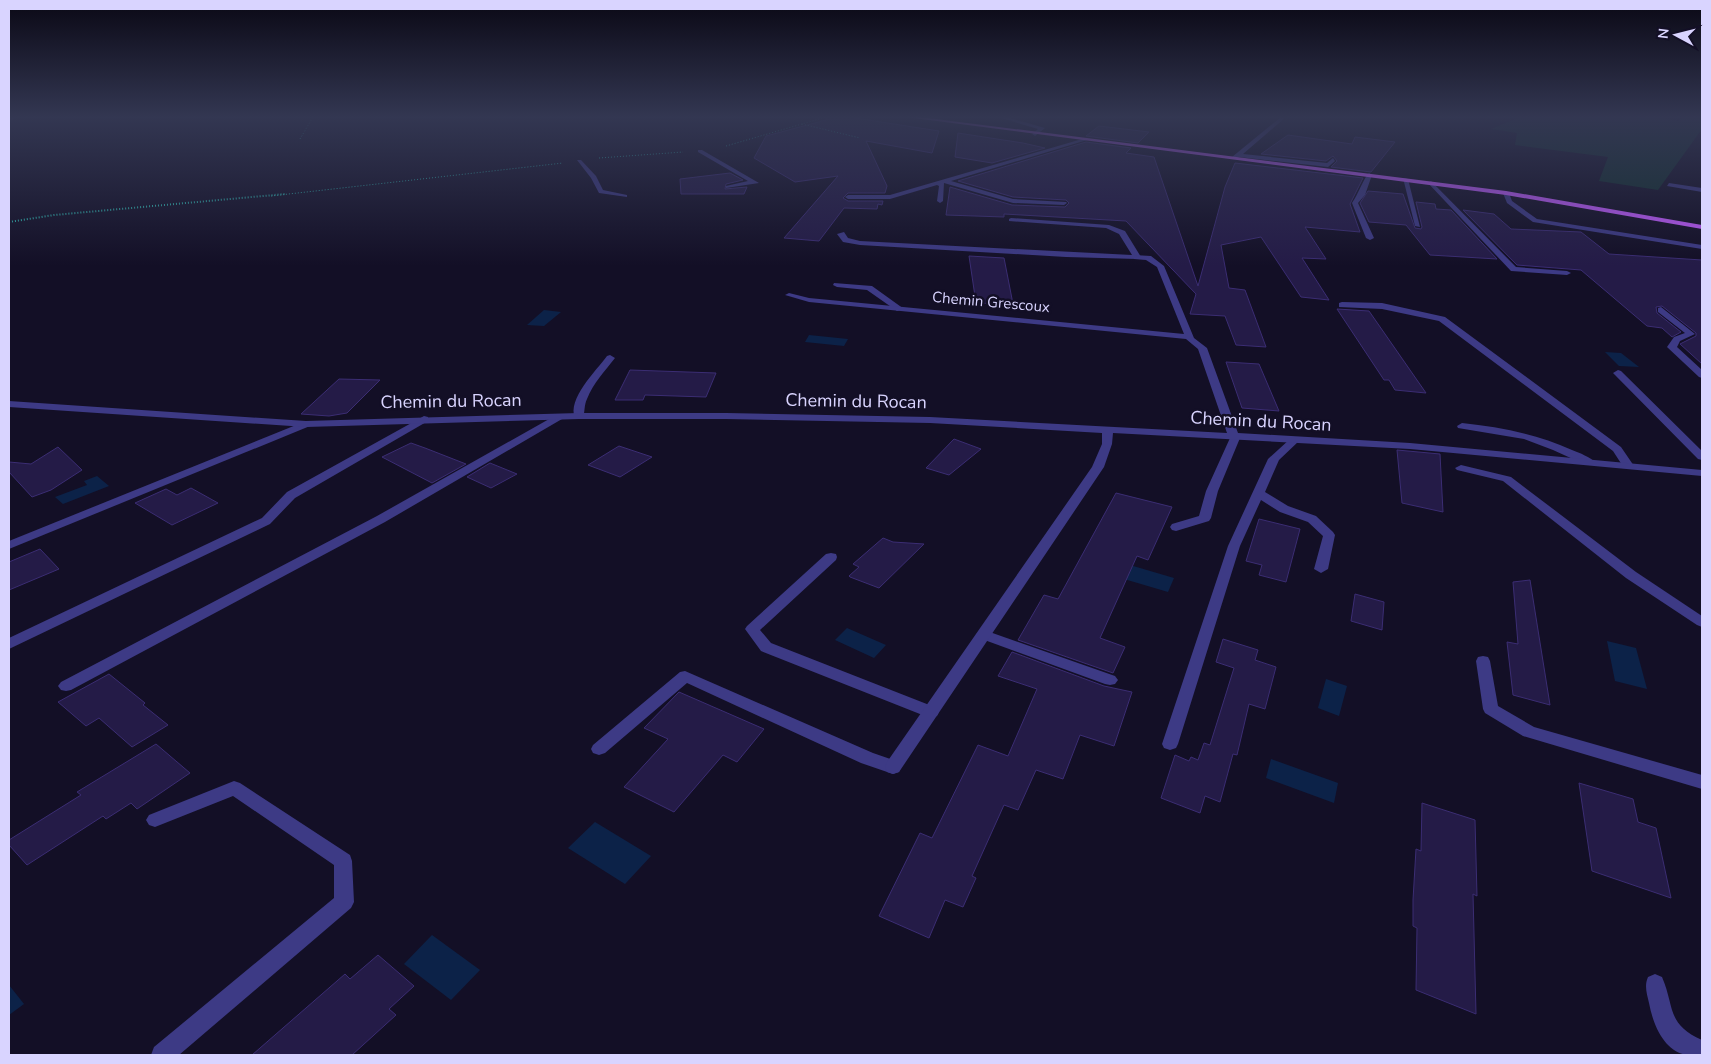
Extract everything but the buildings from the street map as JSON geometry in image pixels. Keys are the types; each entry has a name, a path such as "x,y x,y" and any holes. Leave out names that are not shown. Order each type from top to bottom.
{"main road":[{"path":"1311,167 1506,193 1702,227"}],"street":[{"path":"584,167 594,177 601,192 624,196"},
{"path":"727,167 756,183 742,183 728,187"},
{"path":"848,197 890,197 993,167"},
{"path":"1369,175 1362,196 1355,203 1370,238"},
{"path":"1405,179 1418,226"},
{"path":"944,181 1013,201 1064,203"},
{"path":"936,183 942,185 940,201"},
{"path":"1431,183 1514,269 1567,273"},
{"path":"1669,185 1702,190"},
{"path":"1506,193 1509,202 1535,221 1702,247"},
{"path":"1011,220 1107,226 1122,233 1137,256"},
{"path":"840,234 846,240 860,243 1066,255 1137,256 1156,261 1160,266 1190,338 1202,348 1229,426 1235,438 1212,491 1205,518 1176,527"},
{"path":"837,285 869,288 900,308"},
{"name":"Chemin Grescoux","path":"790,295 809,300 1190,338"},
{"path":"1342,304 1382,306 1442,320 1617,449 1628,466"},
{"path":"1661,310 1691,334 1677,339 1672,347 1702,375"},
{"path":"579,416 578,407 584,395 610,358"},
{"path":"1618,373 1702,457"},
{"name":"Chemin du Rocan","path":"9,404 306,424 424,419 579,416 726,416 930,420 1410,446 1702,473"},
{"path":"66,686 381,519 558,417"},
{"path":"9,644 266,522 292,495 424,419"},
{"path":"9,545 306,424"},
{"path":"1462,426 1503,430 1530,436 1590,463"},
{"path":"599,749 685,676 867,758 894,767 1098,467 1107,444 1108,430"},
{"path":"1170,744 1234,546 1274,459 1294,441"},
{"path":"1461,468 1507,479 1631,575 1702,622"},
{"path":"1258,493 1284,510 1312,519 1329,535 1320,569"},
{"path":"831,557 752,629 766,647 931,712"},
{"path":"984,635 1110,680"},
{"path":"1482,661 1491,709 1529,732 1702,782"},
{"path":"155,820 234,788 343,861 344,902 162,1055"},
{"path":"1655,984 1665,1026 1686,1044 1702,1051"}],"path":[{"path":"9,222 54,215 448,178 535,167"}],"green space":[{"path":"1604,167 1675,167 1658,190 1599,181"}],"water":[{"path":"544,310 561,312 544,326 527,325"},
{"path":"809,335 848,339 844,346 805,342"},
{"path":"1605,352 1621,353 1639,367 1619,366"},
{"path":"97,476 109,486 63,504 55,497 87,485 84,481"},
{"path":"1123,563 1174,578 1168,592 1124,579"},
{"path":"847,628 886,645 874,658 835,640"},
{"path":"1607,641 1636,648 1647,689 1615,681"},
{"path":"1326,679 1347,686 1339,716 1318,708"},
{"path":"1271,759 1338,783 1334,803 1266,778"},
{"path":"595,822 651,856 625,884 568,848"},
{"path":"432,935 480,970 451,1000 404,964"},
{"path":"9,985 24,1004 9,1015"}]}
